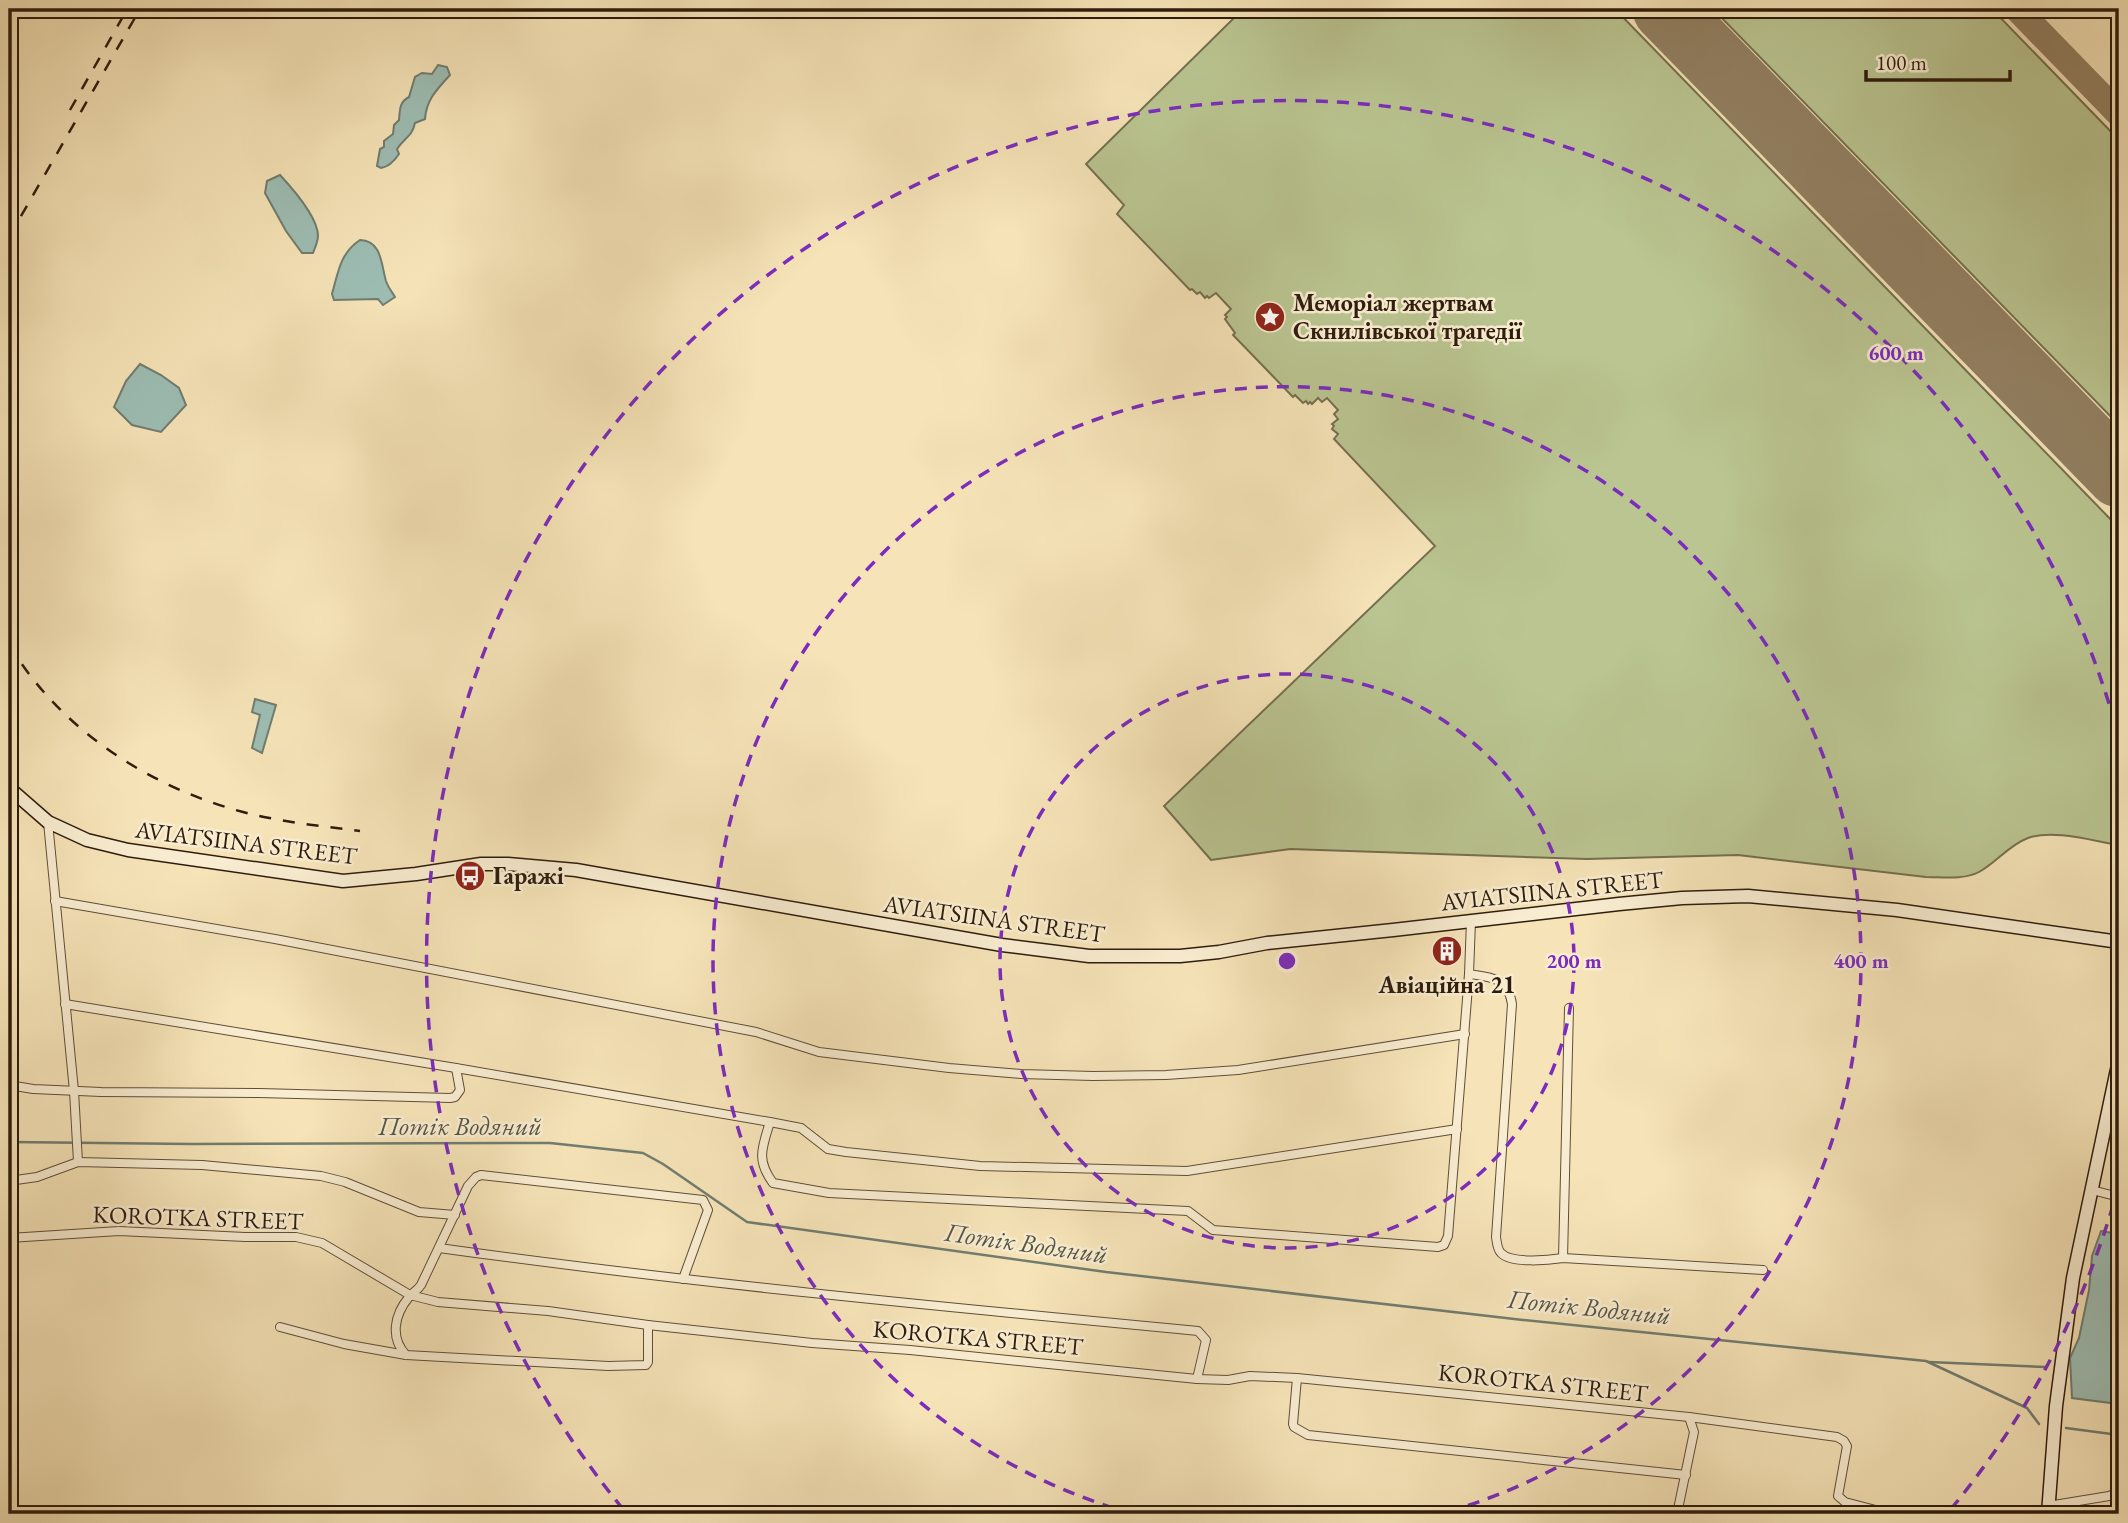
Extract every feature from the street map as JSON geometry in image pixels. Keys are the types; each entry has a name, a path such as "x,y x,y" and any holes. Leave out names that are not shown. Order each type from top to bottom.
{"street":[{"name":"AVIATSIINA STREET","path":"9,788 48,822 87,840 128,850 343,881 481,864 534,865 576,870 1003,945 1089,956 1137,957 1219,952 1267,943 1670,899 1748,896 1897,911 2119,943"},
{"path":"48,822 74,1091 78,1163"},
{"path":"55,901 275,939 742,1030 785,1040 819,1052 949,1068 1093,1076 1238,1070 1465,1034"},
{"path":"770,1122 761,1155 764,1170 773,1183 801,1189 829,1193 1188,1211 1213,1230 1438,1247 1444,1245 1448,1236 1465,1034 1471,921"},
{"path":"1469,974 1493,977 1507,987 1512,1004 1497,1245 1501,1253 1508,1258 1543,1261 1563,1258 1763,1270"},
{"path":"65,1004 770,1122 801,1129 828,1149 980,1166 1188,1171 1457,1129"},
{"path":"1563,1258 1569,1007"},
{"path":"2119,1060 2073,1278 2056,1406 2048,1510 2119,1493"},
{"path":"9,1085 74,1091 450,1098 460,1090 456,1068"},
{"path":"9,1181 37,1177 78,1163 202,1165 321,1176 345,1182 419,1212 455,1215"},
{"path":"406,1356 395,1339 400,1313 410,1295 418,1290 471,1181 481,1175 703,1200 708,1210 683,1279"},
{"path":"2092,1190 2119,1197"},
{"name":"KOROTKA STREET","path":"9,1238 119,1231 296,1237 322,1243 410,1295 438,1302 525,1308 811,1343 924,1351 1197,1379 1228,1380 1251,1376 1297,1378 1689,1417 1837,1437 1847,1446 1838,1496 1844,1502 1891,1514"},
{"path":"439,1248 683,1279 1198,1331 1206,1340 1197,1379"},
{"path":"280,1327 344,1344 406,1356 644,1366 648,1362 648,1325"},
{"path":"1297,1378 1293,1424 1308,1435 1686,1475"},
{"path":"1677,1514 1694,1432 1689,1417"}],"green space":[{"path":"1230,9 1615,9 2119,528 2119,845 2073,837 2038,836 2015,845 1979,872 1953,878 1738,855 1587,859 1290,849 1211,860 1164,806 1435,546 1334,439 1338,434 1332,429 1332,424 1338,419 1334,414 1338,410 1327,398 1322,402 1318,398 1308,404 1295,395 1293,397 1233,335 1235,333 1225,319 1231,309 1216,293 1205,298 1200,292 1197,294 1190,290 1117,214 1124,205 1086,164 1233,19"},
{"path":"1713,9 1992,9 2119,140 2119,425"}],"water":[{"path":"438,65 447,67 450,75 430,100 425,119 415,123 410,134 397,149 399,154 389,165 381,168 377,166 380,149 384,147 384,141 393,134 403,101 409,97 415,77 422,73 432,74"},
{"path":"280,175 314,221 318,236 313,253 302,253 265,193 267,181"},
{"path":"360,240 373,244 377,249 387,283 395,297 383,305 378,299 334,300 332,294 341,264 348,251"},
{"path":"140,364 179,388 186,405 161,432 132,425 114,407 126,381"},
{"path":"255,699 276,705 262,753 252,748 260,715 252,712"},
{"path":"2101,1231 2119,1234 2119,1404 2072,1398 2070,1358 2079,1338 2089,1290 2092,1256"}],"waterway":[{"name":"Потік Водяний","path":"9,1142 550,1143 643,1153 747,1222 1106,1272 1523,1320 1926,1361 2027,1408 2039,1424"},
{"path":"1929,1362 2045,1367"},
{"name":"Потік Водяний","path":"2066,1428 2119,1435"}],"taxiway":[{"path":"2017,9 2119,114"}],"runway":[{"path":"1665,9 2119,475"}],"railway":[{"path":"9,237 140,9"},
{"path":"70,110 125,13"},
{"path":"9,644 53,703 80,728 141,770 174,787 243,812 360,831"}],"place":[{"name":"Меморіал жертвам Скнилівської трагедії","path":"1270,317"},
{"name":"Гаражі","path":"470,876"},
{"name":"Авіаційна 21","path":"1447,951"}]}
